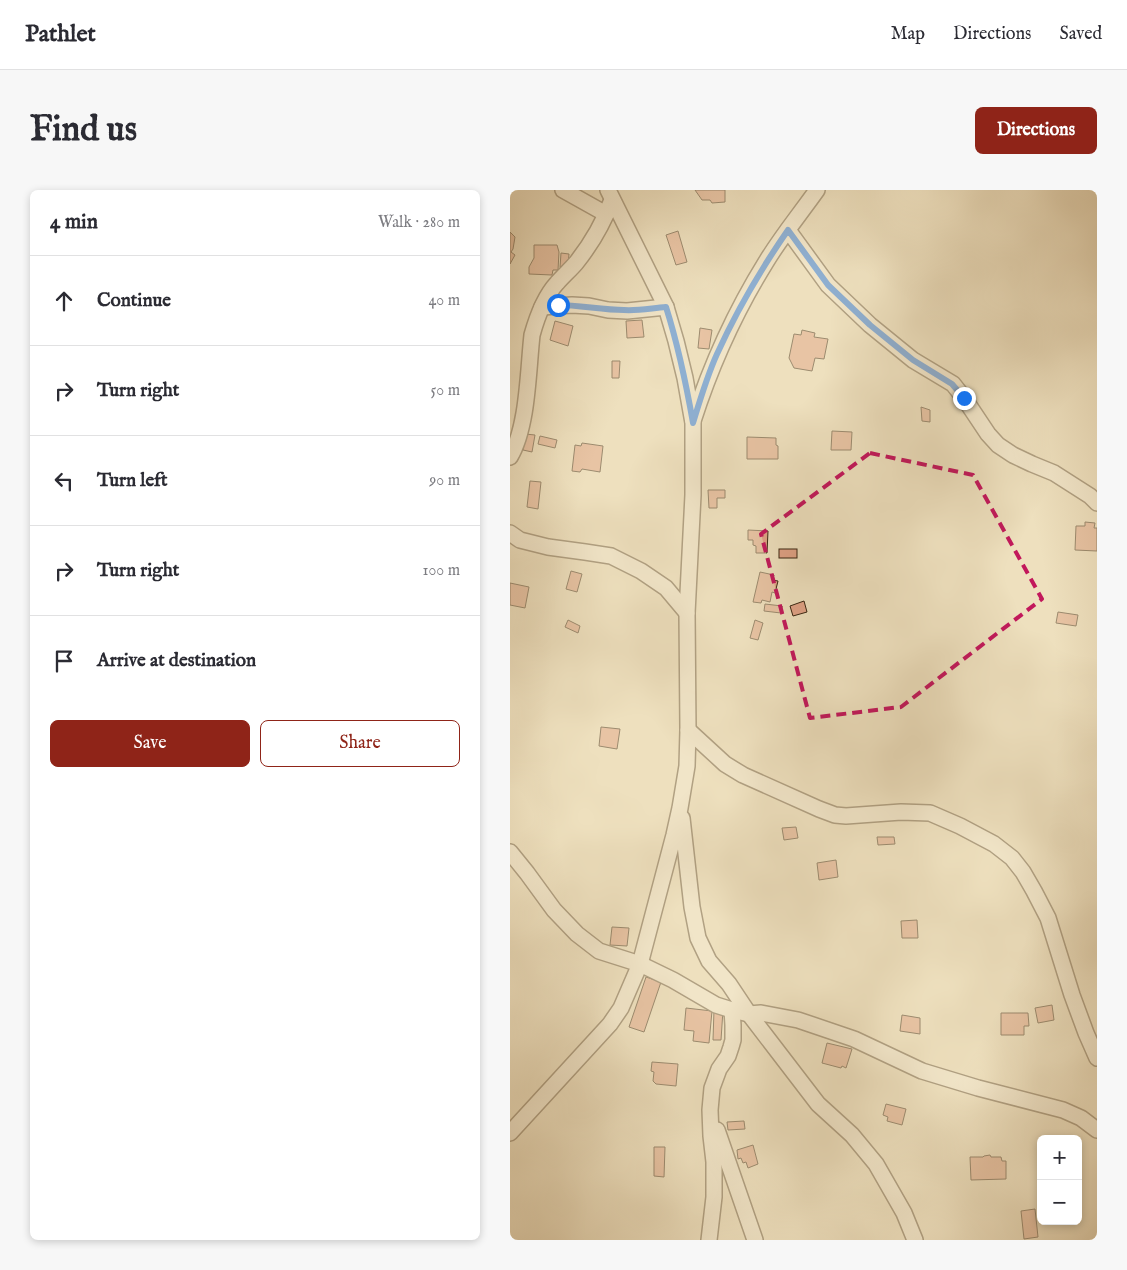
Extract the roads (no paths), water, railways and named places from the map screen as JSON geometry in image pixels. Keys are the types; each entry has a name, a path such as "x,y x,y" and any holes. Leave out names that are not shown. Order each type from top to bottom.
{"street":[{"path":"564,190 606,214"},
{"path":"693,423 717,354 738,310 766,261 817,190"},
{"path":"510,457 522,425 532,335 536,320 556,284 575,265 598,233 606,214 610,195"},
{"path":"510,1133 610,1024 621,1008 640,964 674,835 687,766 687,613 693,495 693,423 685,378 666,307 610,195"},
{"path":"788,230 828,285 870,325 913,360 952,384 998,446 1054,474 1090,496 1097,503"},
{"path":"542,307 572,305 608,310 666,307"},
{"path":"510,533 520,540 548,547 611,556 641,571 666,588 687,613"},
{"path":"688,730 725,764 743,775 834,815 846,816 901,812 930,813 994,844 1012,858 1027,878 1048,918 1075,1003 1097,1058"},
{"path":"680,808 692,907 698,938 710,961 818,1104 852,1135 876,1164 904,1213 915,1240"},
{"path":"510,852 554,910 577,934 599,951 640,964 716,1004 732,1010 798,1020 854,1039 922,1071 1063,1110 1081,1118 1097,1130"},
{"path":"709,1240 714,1197 714,1162 710,1110 712,1088 719,1069 728,1056 733,1040 732,1010"},
{"path":"710,1110 755,1240"}]}
